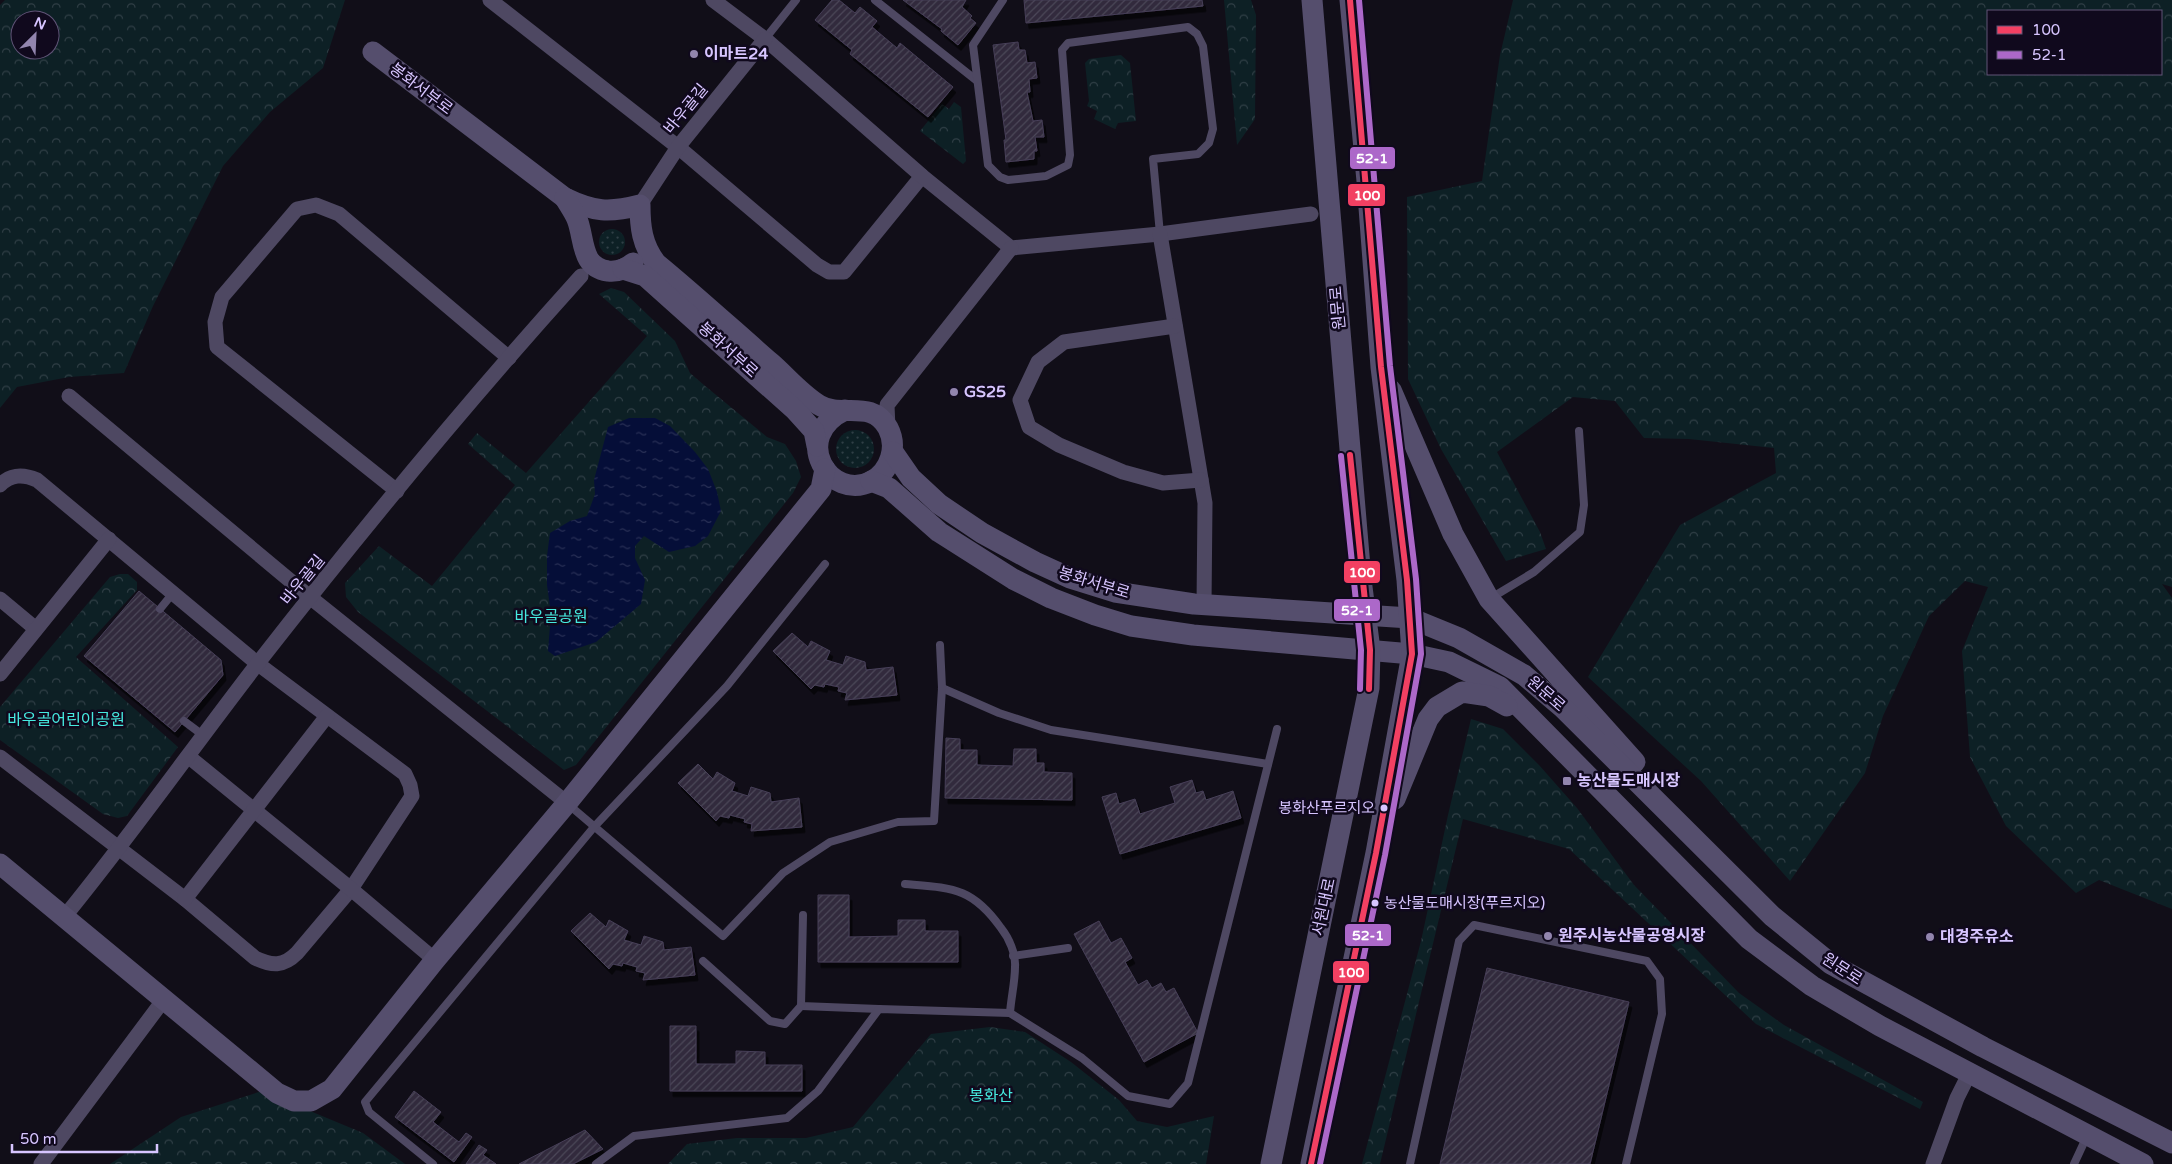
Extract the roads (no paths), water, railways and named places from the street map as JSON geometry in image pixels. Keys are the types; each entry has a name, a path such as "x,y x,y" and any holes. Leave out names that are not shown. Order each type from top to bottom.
{"street":[{"path":"490,0 678,147 817,265 829,272 844,272 922,176"},
{"path":"714,0 765,40 922,176 1011,248 1160,234 1311,214"},
{"name":"원문로","path":"1312,0 1360,579 1370,650"},
{"path":"1312,1164 1379,837 1412,654 1407,580 1382,367 1368,181 1350,0"},
{"name":"바우골길","path":"640,205 678,147 765,40"},
{"name":"봉화서부로","path":"373,52 565,198"},
{"path":"565,198 585,208 626,214 634,220 641,233 648,254 656,263 820,406 874,415 888,428"},
{"path":"565,198 577,219 583,244 594,266 613,270"},
{"path":"397,491 217,347 215,322 222,297 297,209 316,205 339,214 509,358"},
{"path":"640,205 641,233 638,257 613,270 581,276 583,244 589,221 612,211 640,205"},
{"path":"1160,234 1204,502 1204,605"},
{"path":"823,479 858,485 871,481 881,474 889,464 893,452 888,428 887,405 1011,248"},
{"name":"봉화서부로","path":"613,270 645,276 795,410 814,431 817,446"},
{"name":"바우골길","path":"65,916 119,850 258,664 397,491 581,276"},
{"path":"1175,326 1064,342 1038,362 1020,400 1029,427 1059,445 1123,472 1163,483 1201,480"},
{"path":"1382,367 1453,534 1490,599 1772,916"},
{"path":"69,396 311,598 567,804"},
{"path":"0,864 165,998 277,1093 294,1101 311,1101 332,1089 435,960 567,804 823,479 817,446 819,434 825,424 834,416 851,410 887,405"},
{"name":"봉화서부로","path":"893,452 911,478 939,504 982,533 1035,562 1070,578 1116,592 1204,605 1366,617 1410,618"},
{"path":"0,486 6,479 17,476 37,480 258,664 405,774 412,796 351,889 297,953 288,961 278,965 268,965 255,958 185,899 0,757"},
{"name":"봉화서부로","path":"871,481 890,488 939,532 1013,579 1051,598 1095,615 1131,626 1193,635 1412,654"},
{"path":"0,674 109,540"},
{"path":"0,599 36,629"},
{"name":"원문로","path":"1410,618 1459,638 1524,675 1563,708 1772,916 1831,964 1983,1047 2172,1143"},
{"name":"서원대로","path":"1271,1164 1369,688 1370,650"},
{"name":"원문로","path":"1412,654 1449,662 1500,687 1749,939 1812,986 1880,1026 2143,1164"},
{"path":"1379,837 1428,719 1437,707 1462,692 1490,696 1539,726"},
{"path":"185,899 327,716"},
{"path":"188,757 254,809 435,960"},
{"path":"41,1164 165,998"},
{"path":"1933,1164 1957,1098 1983,1047"}],"lane":[{"path":"765,40 796,0"},
{"path":"875,0 976,80"},
{"path":"1003,0 973,45 988,165 1000,178 1008,180 1046,176 1068,165 1070,155 1062,50 1068,43 1188,27 1197,34 1203,46 1213,129 1209,143 1198,154 1153,159 1160,234"},
{"path":"1490,599 1534,572 1580,532 1584,505 1579,431"},
{"path":"433,1164 369,1112 365,1102 594,827 727,686 825,564"},
{"path":"160,609 173,593"},
{"path":"567,804 722,936 783,873 830,842 898,822 934,821 942,688 940,645"},
{"path":"942,688 999,713 1051,730 1268,764"},
{"path":"184,721 204,736"},
{"path":"801,1006 1010,1013 1082,1058 1128,1096 1170,1104 1188,1083 1277,729"},
{"path":"905,884 943,887 966,893 987,908 1008,937 1016,965 1010,1013"},
{"path":"703,961 770,1021 785,1024 801,1006 803,915"},
{"path":"1410,1164 1459,941 1474,925 1647,961 1660,979 1662,1014 1626,1164"},
{"path":"1013,956 1068,948"},
{"path":"596,1164 634,1136 787,1118 818,1091 880,1009"},
{"path":"2074,1164 2087,1136"}],"water":[{"path":"629,418 655,418 670,426 695,452 708,469 717,492 721,511 708,536 695,546 669,552 644,536 635,546 635,558 645,580 641,604 596,642 555,656 548,651 551,614 547,585 547,556 550,533 570,521 587,516 595,494 594,480 608,427"}],"place":[{"name":"이마트24","path":"694,54"},
{"name":"GS25","path":"954,392"},
{"name":"농산물도매시장","path":"1567,781"},
{"name":"봉화산푸르지오","path":"1384,808"},
{"name":"농산물도매시장(푸르지오)","path":"1375,903"},
{"name":"원주시농산물공영시장","path":"1548,936"},
{"name":"대경주유소","path":"1930,937"}],"park label":[{"name":"바우골공원","path":"551,617"},
{"name":"바우골어린이공원","path":"66,720"},
{"name":"봉화산","path":"991,1096"}]}
